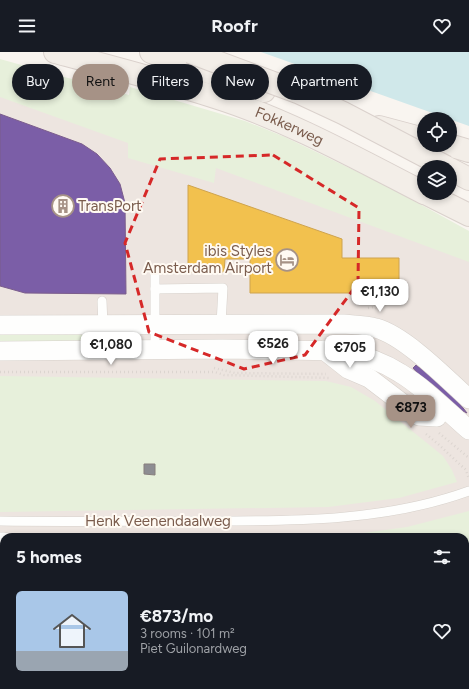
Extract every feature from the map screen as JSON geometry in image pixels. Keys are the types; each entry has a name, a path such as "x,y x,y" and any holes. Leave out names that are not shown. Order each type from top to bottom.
{"main road":[{"name":"Fokkerweg","path":"55,52 208,95 251,110 319,140 417,189"},
{"path":"151,52 302,104 417,137"},
{"path":"190,52 300,93 343,113 433,160"},
{"path":"457,147 469,151"},
{"path":"457,173 469,179"},
{"name":"Fokkerweg","path":"438,200 469,215"}],"street":[{"path":"0,325 343,324 376,328 390,333 403,342 469,399"},
{"path":"0,350 155,351 222,349 342,351 361,355 399,372 415,383 463,425"},
{"path":"324,350 348,369 369,378 419,416 437,417 463,425"},
{"path":"382,364 407,392 437,417"}],"lane":[{"path":"155,271 155,351"},
{"path":"155,289 223,288 222,324"},
{"path":"102,301 104,351"},
{"name":"Henk Veenendaalweg","path":"0,521 265,521 316,519 348,517 395,510 434,502 469,492"}],"path":[{"path":"0,372 215,372 231,376 334,377 322,374 235,373 208,366"},
{"path":"421,431 438,444 466,470 469,479"}],"highlighted area":[{"path":"273,155 359,208 358,283 305,355 244,369 149,332 125,243 160,159"}],"shaded area":[{"path":"0,72 12,77 12,100 64,100 64,96 469,250 469,533 0,533"}],"green space":[{"path":"0,59 18,64 12,64 12,100 64,100 64,77 72,79 72,100 129,100 130,87 137,89 137,100 174,100 245,121 285,137 387,186 469,231 469,262 216,168 214,183 128,158 128,143 0,97"},
{"path":"0,332 95,333 96,340 95,342 0,343"},
{"path":"114,332 133,332 133,343 115,344"},
{"path":"0,376 326,381 351,387 375,401 443,456 452,470 457,482 399,498 328,507 0,512"},
{"path":"469,511 469,533 363,533 407,527"}],"water":[{"path":"261,52 469,52 469,126 457,122 457,112 430,112 372,91 372,64 295,64"}],"building: Homes":[{"path":"188,185 342,239 342,258 399,258 399,293 250,293 250,259 225,259 224,272 188,272"}],"building: Offices":[{"name":"TransPort","path":"0,114 82,144 97,154 110,168 120,184 125,203 126,294 25,293 0,286"},
{"path":"416,365 430,375 456,399 467,413 458,409 424,381 413,368"}],"building: Industry":[{"path":"144,464 155,464 155,475 144,474"}],"place":[{"name":"TransPort","path":"63,206"},
{"name":"ibis Styles Amsterdam Airport","path":"287,260"}]}
